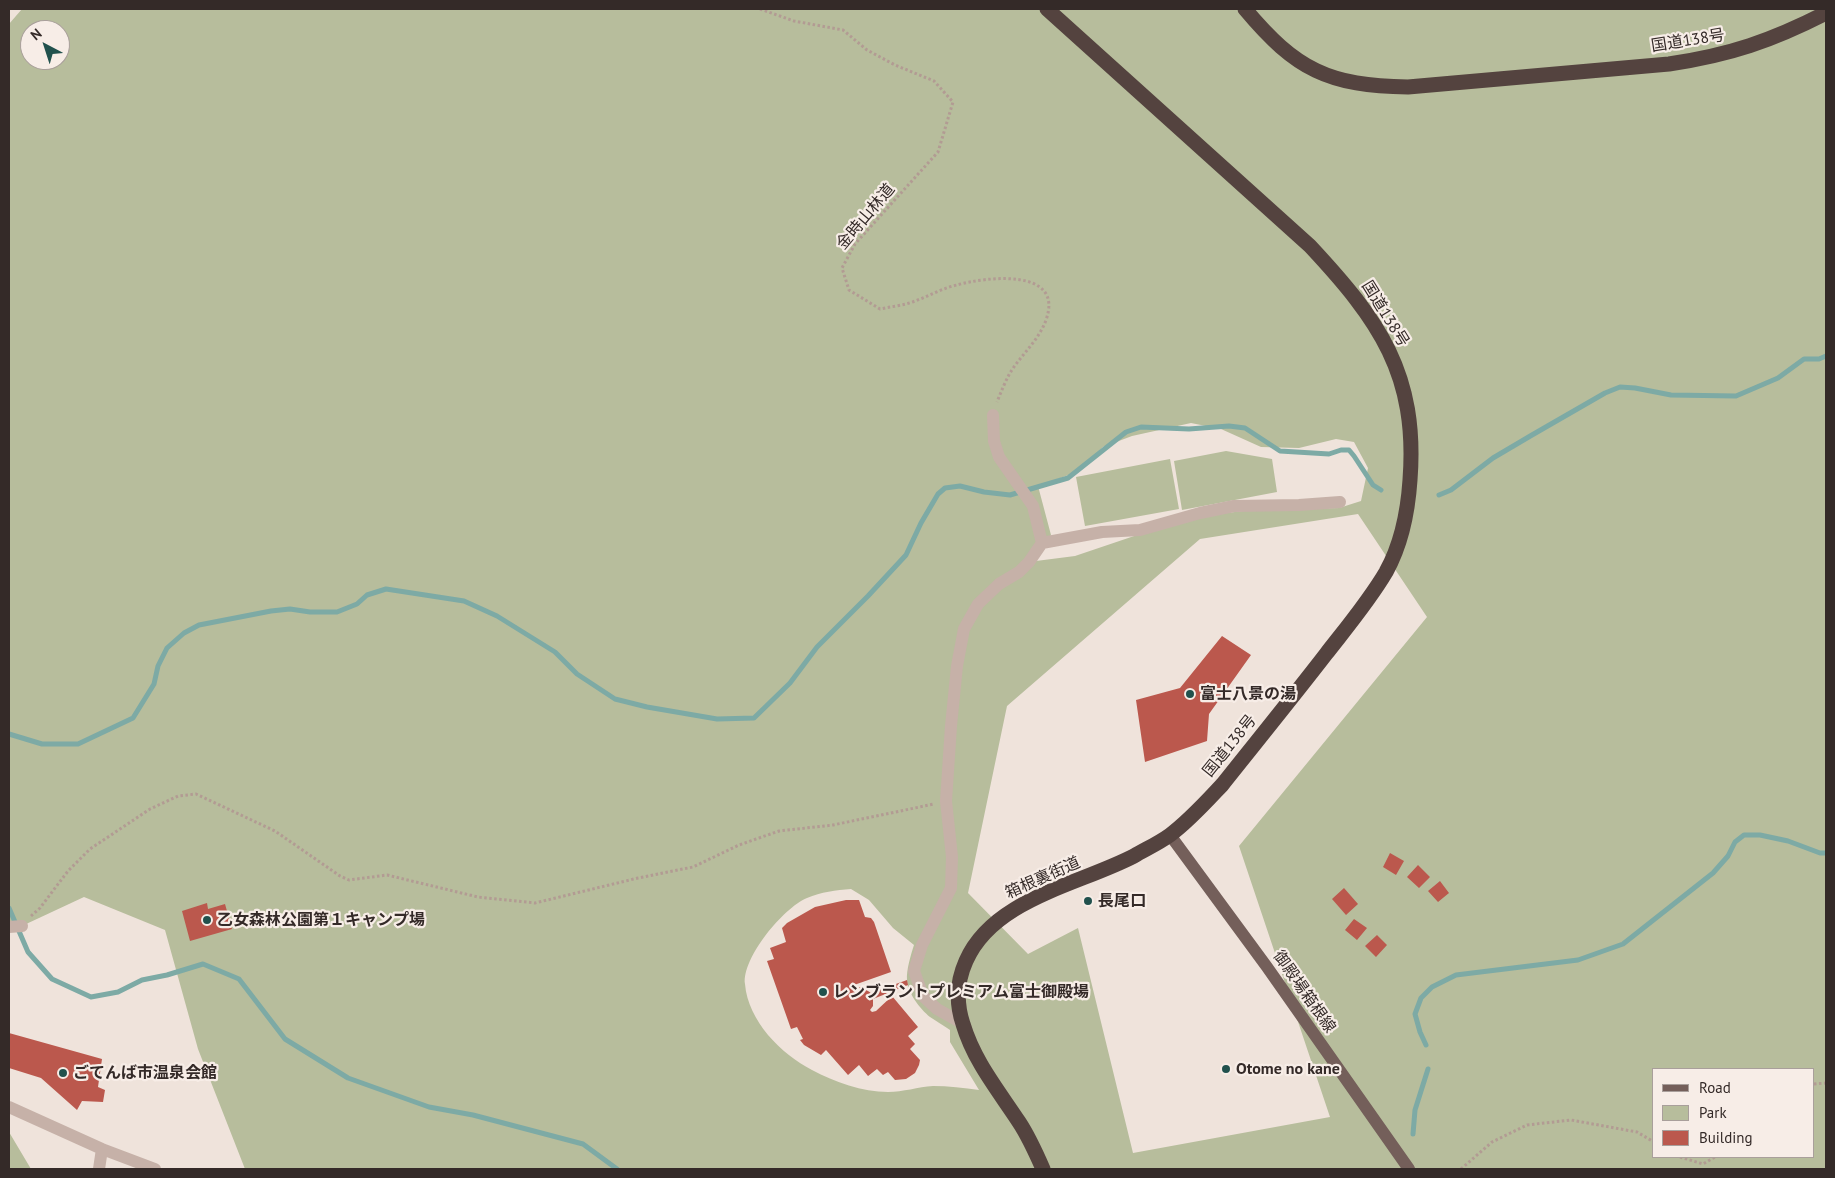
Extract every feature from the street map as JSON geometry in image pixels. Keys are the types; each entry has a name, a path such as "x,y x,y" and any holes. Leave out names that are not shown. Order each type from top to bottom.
{"highway":[{"name":"国道138号","path":"1047,9 1310,246 1339,277 1365,309 1386,342 1400,377 1409,416 1412,454 1409,494 1401,534 1387,570 1366,603 1222,785 1170,835"},
{"name":"国道138号","path":"1245,9 1281,48 1301,63 1323,75 1348,82 1375,86 1408,87 1669,64 1704,58 1737,51 1770,40 1826,13"},
{"name":"箱根裏街道","path":"1043,1169 1020,1124 986,1074 971,1047 962,1023 958,998 960,974 971,949 987,928 1009,912 1038,897 1134,856 1170,835"}],"main road":[{"name":"御殿場箱根線","path":"1170,835 1267,967 1409,1169"}],"street":[{"path":"993,415 994,441 999,456 1033,506 1042,543"},
{"path":"962,1023 937,1009 923,996 914,971 922,945 951,888 952,857 946,801 954,693 964,629 978,604 999,584 1019,572 1029,562 1042,543 1102,532 1140,530 1200,513 1234,506 1340,502"},
{"path":"9,927 22,926"},
{"path":"9,1106 102,1149 155,1169"},
{"path":"99,1169 102,1149"}],"path":[{"name":"金時山林道","path":"760,9 794,21 842,30 867,50 934,82 953,102 938,152 855,244 842,268 849,290 880,309 907,304 955,285 981,280 1026,280 1042,287 1049,300 1047,318 1040,332 1009,374 993,415"},
{"path":"22,926 40,908 68,871 90,848 150,809 178,796 196,794 275,831 340,876 349,880 387,875 478,897 535,903 693,867 739,845 779,831 833,825 946,801"},
{"path":"1461,1169 1492,1142 1527,1125 1571,1120 1637,1132 1652,1141"},
{"path":"1683,1158 1703,1164 1713,1158"}],"green space":[{"path":"22,9 1826,9 1826,1169 245,1169 198,1049 165,930 84,897 9,932 9,24","holes":["1191,423 1221,429 1261,447 1299,448 1336,439 1354,442 1368,468 1361,501 1339,508 1251,510 1218,514 1146,532 1075,556 1036,561 1051,535 1038,486 1077,472 1103,447 1132,436","1358,514 1427,617 1239,846 1330,1117 1133,1153 1078,928 1028,954 968,893 1007,706 1200,539","851,889 869,900 893,928 914,945 907,972 909,990 926,1014 950,1030 950,1042 979,1090 933,1086 878,1092 849,1086 821,1074 789,1055 768,1035 752,1011 747,998 745,984 750,961 766,935 787,912 807,898 829,892"]},
{"path":"1226,451 1272,459 1277,492 1182,510 1174,461"},
{"path":"1170,459 1179,509 1085,526 1076,477"},
{"path":"9,1132 31,1169 9,1169"}],"building":[{"name":"富士八景の湯","path":"1222,636 1251,655 1209,714 1207,741 1145,762 1136,700 1180,688"},
{"path":"1390,853 1404,861 1396,875 1383,867"},
{"path":"1418,865 1430,877 1419,888 1407,877"},
{"path":"1440,881 1449,893 1438,902 1428,891"},
{"path":"1344,888 1358,904 1346,915 1332,899"},
{"name":"レンブラントプレミアム富士御殿場","path":"846,900 859,900 865,917 871,918 874,922 891,972 854,985 855,988 862,987 871,993 907,980 908,985 873,999 873,1006 870,1010 872,1012 876,1011 892,996 918,1027 908,1036 915,1044 910,1049 920,1060 919,1065 915,1073 906,1079 895,1080 888,1072 883,1075 877,1069 868,1076 859,1065 848,1075 826,1050 821,1055 804,1045 800,1040 803,1039 797,1027 791,1029 767,961 774,959 770,948 786,942 782,928 787,923 815,907"},
{"name":"乙女森林公園第１キャンプ場","path":"207,903 208,909 225,904 232,929 190,941 182,911"},
{"path":"1354,919 1367,928 1357,940 1345,930"},
{"path":"1377,935 1387,945 1376,957 1365,946"},
{"name":"ごてんば市温泉会館","path":"9,1033 102,1059 98,1087 105,1090 103,1102 82,1101 77,1110 41,1078 9,1068"}],"waterway":[{"path":"1439,495 1451,490 1493,458 1605,393 1620,387 1671,395 1736,396 1778,378 1804,359 1819,359 1826,356"},
{"path":"9,734 42,744 78,744 133,718 154,684 158,666 167,648 184,633 199,625 290,609 310,612 337,612 357,604 367,595 386,589 464,601 497,616 555,652 577,674 615,699 647,707 717,719 754,718 790,683 817,647 906,555 921,523 938,494 945,488 960,486 984,492 1010,495 1068,478 1126,432 1141,427 1189,429 1229,426 1245,428 1280,451 1329,454 1341,450 1349,450 1373,485 1381,490"},
{"path":"1426,1045 1415,1014 1421,998 1432,987 1456,975 1578,960 1623,944 1713,873 1728,856 1735,842 1744,835 1760,835 1788,841 1820,853 1826,853"},
{"path":"9,908 28,952 52,979 91,997 118,992 142,980 167,975 203,964 239,979 285,1039 348,1078 429,1107 473,1115 583,1144 617,1169"},
{"path":"1413,1134 1415,1110 1428,1069"}],"place":[{"name":"富士八景の湯","path":"1190,694"},
{"name":"長尾口","path":"1088,901"},
{"name":"乙女森林公園第１キャンプ場","path":"207,920"},
{"name":"レンブラントプレミアム富士御殿場","path":"823,992"},
{"name":"Otome no kane","path":"1226,1069"},
{"name":"ごてんば市温泉会館","path":"63,1073"}]}
